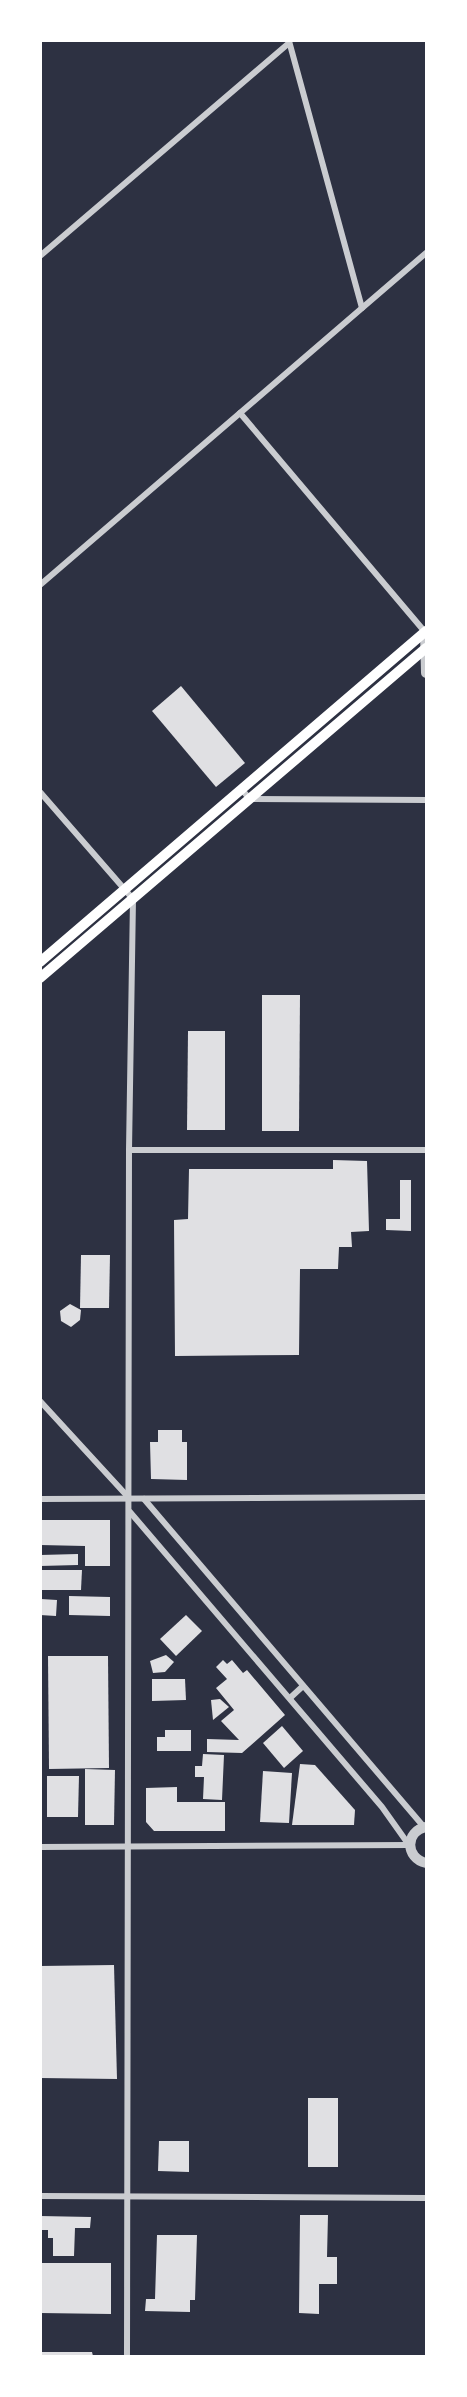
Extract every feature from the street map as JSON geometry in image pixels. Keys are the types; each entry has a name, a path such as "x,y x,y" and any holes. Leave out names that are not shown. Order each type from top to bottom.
{"main road":[{"path":"40,962 426,631"},
{"path":"40,978 426,648"}],"street":[{"path":"40,256 289,42 362,308"},
{"path":"40,585 426,253"},
{"path":"240,413 426,631 426,673"},
{"path":"242,790 250,799 426,800"},
{"path":"40,792 133,899 129,1150 130,2196 127,2356"},
{"path":"129,1150 426,1150"},
{"path":"40,1401 129,1499"},
{"path":"40,1499 426,1497"},
{"path":"144,1499 425,1827 412,1836 409,1845"},
{"path":"130,1512 382,1807 409,1845 412,1854 419,1861 426,1863"},
{"path":"290,1698 303,1686"},
{"path":"40,1847 409,1845"},
{"path":"40,2196 426,2198"}],"building":[{"path":"181,686 245,763 216,787 152,711"},
{"path":"262,995 300,995 299,1131 262,1131"},
{"path":"188,1031 225,1031 225,1130 187,1130"},
{"path":"333,1160 367,1161 369,1231 351,1232 352,1247 339,1247 338,1269 300,1269 299,1355 175,1356 174,1220 188,1219 189,1169 333,1169"},
{"path":"400,1180 411,1180 411,1231 386,1230 386,1219 400,1219"},
{"path":"81,1255 110,1255 109,1308 80,1308"},
{"path":"70,1304 81,1310 80,1320 71,1327 61,1321 60,1311"},
{"path":"158,1430 182,1430 182,1442 187,1442 187,1480 151,1479 150,1442 158,1442"},
{"path":"40,1520 110,1520 110,1566 85,1566 85,1546 40,1545"},
{"path":"78,1554 78,1565 40,1566 40,1555"},
{"path":"40,1570 82,1570 81,1590 40,1590"},
{"path":"69,1596 110,1597 110,1616 69,1615"},
{"path":"41,1599 57,1600 56,1616 40,1615"},
{"path":"186,1615 202,1631 176,1656 160,1639"},
{"path":"166,1655 174,1662 165,1672 153,1673 150,1661"},
{"path":"48,1656 108,1656 109,1768 49,1769"},
{"path":"223,1660 227,1664 232,1660 243,1673 247,1670 285,1715 242,1753 207,1752 207,1739 239,1740 221,1721 234,1710 216,1688 227,1679 216,1667"},
{"path":"152,1679 185,1679 186,1700 152,1701"},
{"path":"220,1699 229,1707 213,1720 211,1700"},
{"path":"282,1726 303,1751 284,1768 263,1743"},
{"path":"165,1730 191,1730 191,1751 157,1751 157,1737 165,1737"},
{"path":"203,1754 224,1755 222,1800 203,1799 204,1777 195,1777 195,1766 202,1766"},
{"path":"300,1764 315,1765 355,1810 354,1825 292,1825"},
{"path":"85,1769 115,1770 114,1825 85,1825"},
{"path":"263,1771 292,1773 289,1823 260,1822"},
{"path":"47,1776 79,1776 78,1817 47,1817"},
{"path":"177,1787 177,1802 225,1802 225,1831 154,1831 146,1822 146,1788"},
{"path":"114,1965 117,2079 40,2078 40,1966"},
{"path":"308,2098 338,2098 338,2167 308,2167"},
{"path":"159,2141 189,2141 189,2172 158,2171"},
{"path":"300,2215 328,2215 327,2257 337,2257 337,2284 319,2284 319,2314 299,2313"},
{"path":"40,2216 91,2217 90,2228 75,2228 74,2256 53,2256 53,2238 48,2238 48,2230 40,2230"},
{"path":"157,2235 197,2235 195,2300 190,2300 190,2312 145,2311 146,2299 155,2299"},
{"path":"40,2263 111,2263 111,2314 40,2313"},
{"path":"40,2352 92,2352 93,2356 40,2356"}]}
